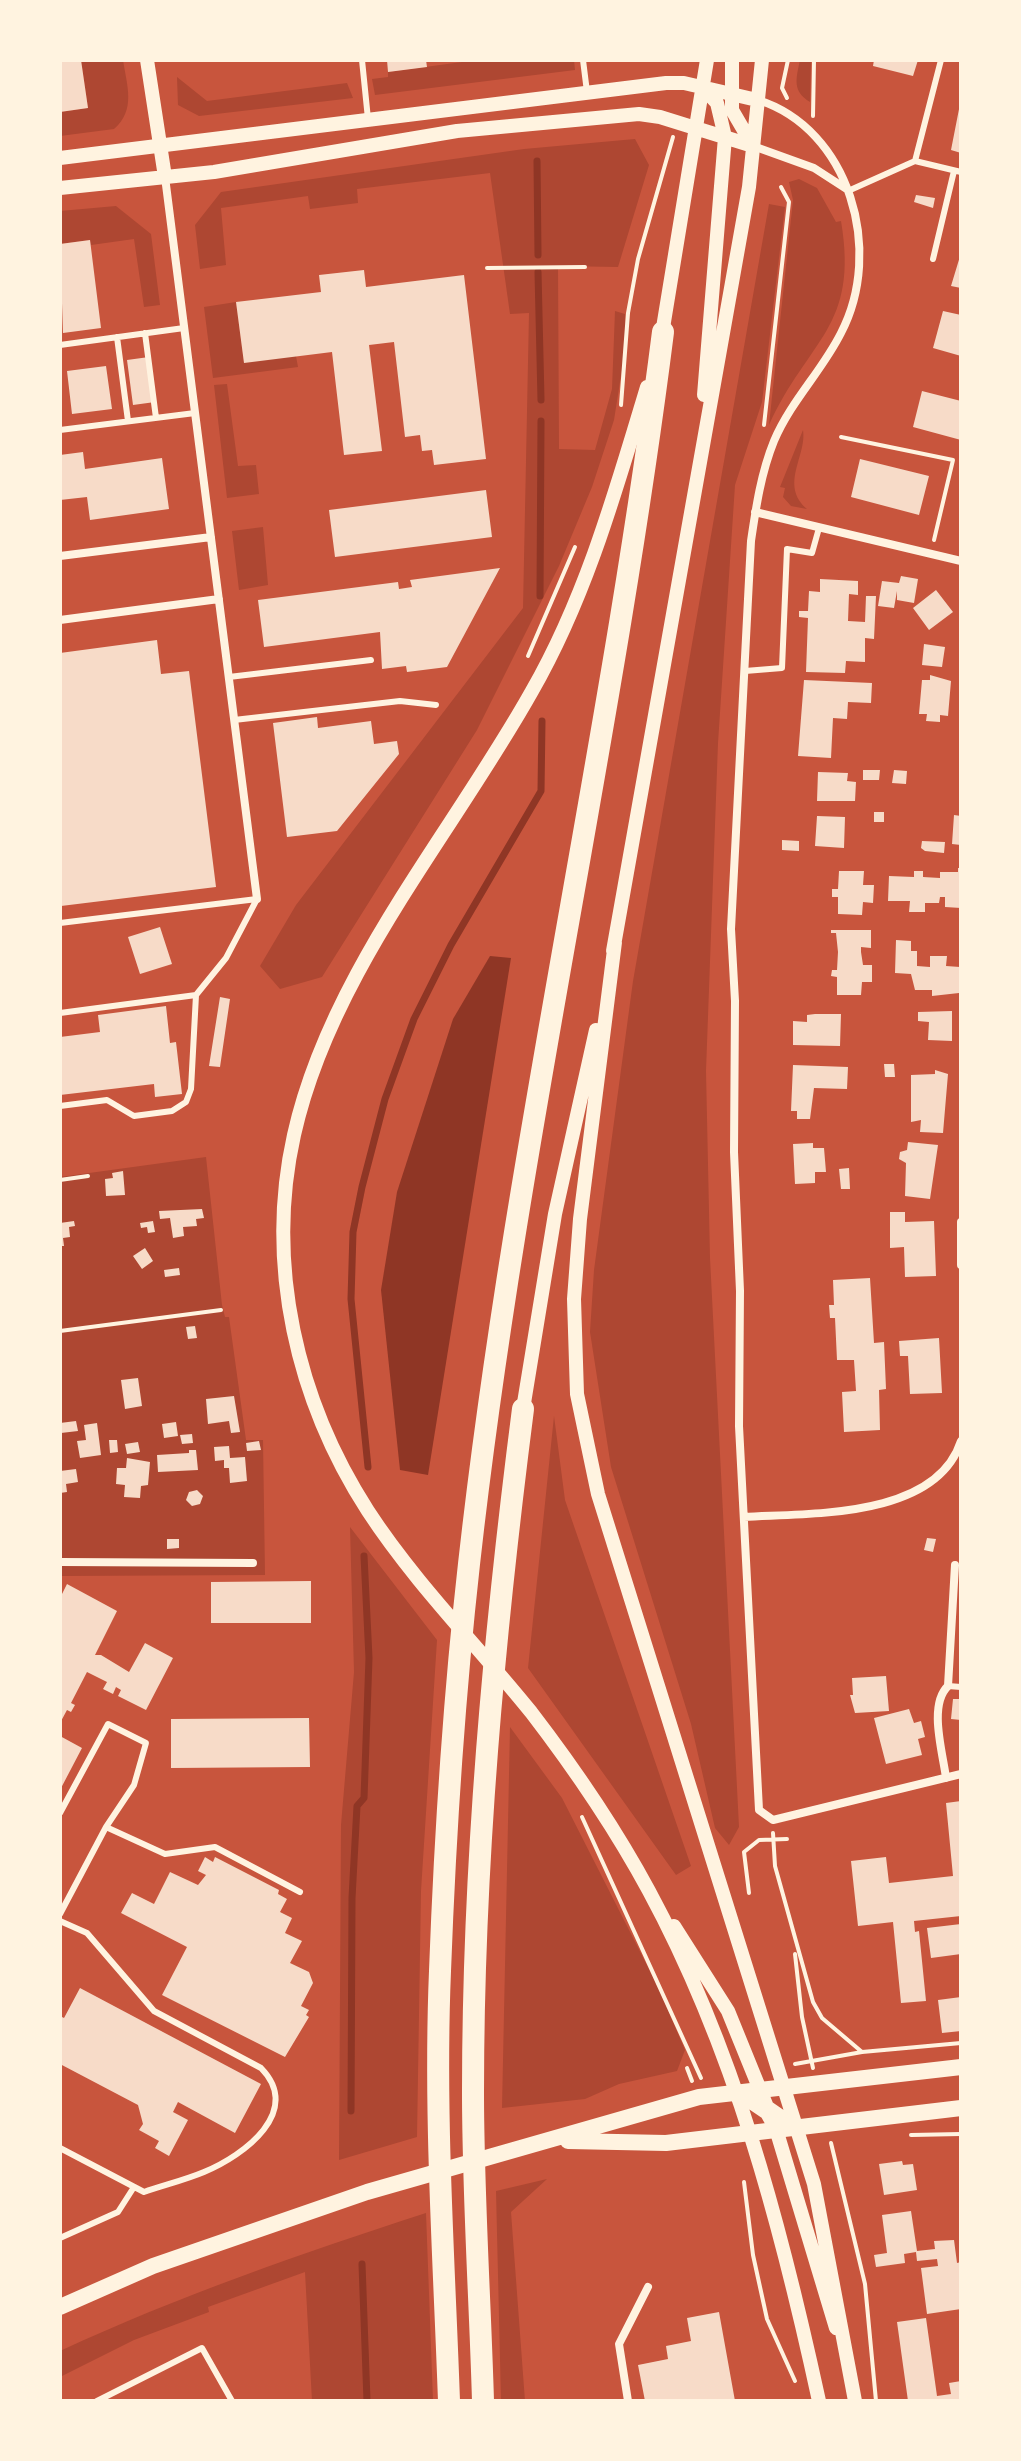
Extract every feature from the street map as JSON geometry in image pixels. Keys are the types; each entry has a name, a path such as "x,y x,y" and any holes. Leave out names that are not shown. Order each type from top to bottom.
{"highway":[{"path":"449,2401 440,2154 439,1974 468,1566 503,1300 643,489 663,332"},
{"path":"483,2401 473,2094 483,1814 497,1615 523,1409"}],"main road":[{"path":"60,2307 153,2266 367,2192 552,2142 699,2097 961,2067"},
{"path":"552,2142 666,2143 961,2108"}],"street":[{"path":"147,60 165,177 257,899"},
{"path":"707,60 663,332 600,539 536,685 345,995 319,1050 302,1100 285,1187 282,1238 286,1295 315,1409 346,1474 408,1565 532,1714 619,1840 728,2011 767,2107 796,2127"},
{"path":"732,60 730,94 739,127 753,146"},
{"path":"523,1409 555,1214 615,942 698,478 753,146 762,60"},
{"path":"60,158 666,83 703,87 776,106 810,130 826,149 848,191 860,243 853,302 841,334 802,389 778,432 755,512 731,929 744,1517 759,1810 773,1820 961,1774"},
{"path":"698,478 725,137 717,103 703,87"},
{"path":"60,188 319,156 457,131 625,115 660,117 753,146 814,168 848,191"},
{"path":"755,512 961,561"},
{"path":"60,556 211,537"},
{"path":"60,620 219,599"},
{"path":"615,942 580,1219 574,1299 577,1394 598,1494 823,2220 855,2401"},
{"path":"961,1222 961,1265"},
{"path":"744,1517 841,1511 908,1496 929,1484 946,1468 961,1441"},
{"path":"60,1562 253,1563"},
{"path":"946,1778 938,1706 940,1693 948,1686 955,1565"},
{"path":"619,1840 650,1894 683,1963 736,2092 778,2225 819,2401"},
{"path":"736,2092 767,2113 776,2129 852,2379"},
{"path":"628,2401 619,2344 648,2287"}],"lane":[{"path":"362,60 368,119"},
{"path":"583,60 587,92"},
{"path":"915,161 941,60"},
{"path":"848,191 915,161 958,171 933,259"},
{"path":"60,345 184,328"},
{"path":"145,333 156,418"},
{"path":"117,337 128,421"},
{"path":"60,430 195,413"},
{"path":"745,671 782,668 787,549 812,553 819,528"},
{"path":"229,677 371,660"},
{"path":"234,720 400,701 436,705"},
{"path":"60,923 257,899"},
{"path":"60,1106 107,1100 134,1116 172,1111 186,1102 191,1089 196,995 226,958 257,899"},
{"path":"60,1013 196,995"},
{"path":"948,1686 961,1687"},
{"path":"60,1813 108,1724 146,1743 134,1785 106,1827 60,1914"},
{"path":"106,1827 165,1854 215,1847 300,1892"},
{"path":"60,1921 87,1933 154,2011 261,2068 273,2080 278,2095 277,2110 269,2124 249,2144 206,2172 144,2192 60,2148"},
{"path":"60,2238 118,2212 134,2187"},
{"path":"97,2401 202,2348 232,2401"}],"path":[{"path":"788,60 782,88 796,106"},
{"path":"813,119 814,60"},
{"path":"620,411 626,381 628,313 638,259 668,163"},
{"path":"764,427 789,202 781,187"},
{"path":"487,268 585,267"},
{"path":"841,437 953,460 931,554"},
{"path":"523,668 578,540"},
{"path":"60,1180 88,1176"},
{"path":"60,1331 221,1310"},
{"path":"581,1816 693,2057"},
{"path":"773,1820 775,1866 794,1944 806,2040"},
{"path":"749,1893 744,1852 759,1840 787,1839"},
{"path":"794,1944 822,2018 862,2052"},
{"path":"820,2058 961,2043"},
{"path":"835,2162 865,2284 876,2401"},
{"path":"744,2181 753,2255 767,2319 798,2387"}],"shaded area":[{"path":"81,60 123,60 128,106 114,129 60,136 60,112 88,108"},
{"path":"477,60 574,60 575,70 375,95 372,79 388,77 388,72"},
{"path":"800,60 811,60 810,102 798,89"},
{"path":"177,77 207,101 347,83 353,98 199,116 178,105"},
{"path":"635,139 649,165 618,267 558,266 559,449 595,450 612,389 615,311 625,314 625,350 614,420 592,487 559,566 477,730 322,977 280,989 260,966 296,905 523,608 529,313 510,314 490,173 357,189 358,203 310,209 308,196 221,208 226,265 200,269 195,225 221,192 524,149"},
{"path":"799,179 817,188 836,222 841,221 845,257 843,286 826,331 769,425 793,200 789,182"},
{"path":"769,204 785,207 762,402 735,485 718,743 706,1071 710,1258 739,1827 729,1845 715,1828 691,1724 611,1467 590,1332 594,1270 633,981"},
{"path":"116,206 151,234 160,305 144,307 134,239 91,245 90,240 60,244 60,211"},
{"path":"236,302 244,362 296,356 298,367 213,378 204,307"},
{"path":"227,384 238,466 256,465 259,494 227,498 214,385"},
{"path":"803,430 794,480 799,500 807,509 791,506 783,497 785,488 780,487"},
{"path":"263,527 268,585 239,590 232,531"},
{"path":"490,956 511,958 428,1475 400,1470 381,1290 397,1192 453,1019"},
{"path":"206,1157 222,1305 225,1317 229,1317 246,1440 263,1440 265,1575 62,1576 60,1580 60,1177"},
{"path":"554,1416 565,1500 691,1866 676,1875 528,1668"},
{"path":"350,1527 437,1640 421,1891 417,2137 339,2160 341,1825 354,1672"},
{"path":"510,1727 562,1798 658,1987 685,2050 677,2071 619,2084 585,2099 502,2108"},
{"path":"547,2179 511,2212 525,2401 501,2401 496,2191"},
{"path":"426,2213 433,2401 312,2401 305,2272 208,2307 209,2312 134,2340 60,2377 60,2351 241,2276"}],"building":[{"path":"60,60 81,60 88,108 60,112"},
{"path":"387,60 426,60 427,67 388,72"},
{"path":"874,60 918,60 913,76 873,66"},
{"path":"961,104 961,153 951,150"},
{"path":"916,195 935,198 933,208 914,202"},
{"path":"90,240 101,328 63,333 60,244"},
{"path":"961,253 961,288 951,286"},
{"path":"364,270 366,287 464,275 486,459 434,465 432,450 422,451 420,435 405,437 394,342 369,345 382,451 344,455 332,352 244,363 236,302 321,292 319,275"},
{"path":"943,311 961,315 961,356 933,348"},
{"path":"149,357 155,402 133,405 127,360"},
{"path":"106,366 112,409 72,414 67,371"},
{"path":"922,391 961,401 961,440 913,427"},
{"path":"83,452 85,469 162,458 169,509 90,520 87,497 60,500 60,455"},
{"path":"860,459 929,476 919,515 851,497"},
{"path":"486,490 492,537 335,557 329,510"},
{"path":"500,568 447,667 407,672 406,666 382,669 380,632 264,647 258,600 398,582 399,589 412,587 410,580"},
{"path":"901,576 918,579 914,603 897,600 897,591 894,608 878,606 882,581 899,583"},
{"path":"820,579 858,581 858,595 849,594 848,621 865,622 866,596 876,596 874,639 865,638 865,662 846,661 845,673 806,672 808,618 799,617 799,611 808,611 809,591 820,592"},
{"path":"936,590 953,612 929,630 913,608"},
{"path":"157,640 161,674 189,671 216,887 61,906 60,653"},
{"path":"924,644 945,647 942,667 922,665"},
{"path":"930,675 951,681 948,716 940,715 940,722 926,721 927,714 919,714 922,680 930,680"},
{"path":"804,680 872,683 871,703 848,702 847,719 833,718 831,758 798,756"},
{"path":"317,717 318,728 371,721 374,744 397,741 399,754 337,831 287,837 273,723"},
{"path":"863,770 880,770 879,780 863,780"},
{"path":"894,770 907,771 906,784 892,783"},
{"path":"818,772 848,773 847,781 856,782 855,801 817,801"},
{"path":"874,812 884,812 884,822 874,822"},
{"path":"954,815 961,816 961,845 952,844"},
{"path":"817,816 845,817 844,848 815,846"},
{"path":"782,840 799,841 799,851 782,850"},
{"path":"922,841 945,842 944,853 925,851 921,848"},
{"path":"961,868 961,908 945,907 945,897 940,897 939,903 925,903 925,912 909,912 910,901 888,901 889,876 914,877 914,871 923,871 923,877 940,878 940,872 958,872"},
{"path":"839,871 864,871 863,885 874,885 873,903 863,902 862,915 838,914 838,897 832,897 832,889 838,889"},
{"path":"160,927 172,964 140,974 128,937"},
{"path":"831,930 871,930 871,948 861,947 861,952 863,965 872,965 872,982 862,982 861,995 837,995 837,977 831,976 832,970 837,970 838,952 836,933 831,933"},
{"path":"896,940 911,941 911,951 917,951 917,966 930,967 930,956 947,956 946,966 960,967 959,993 932,996 932,990 915,990 911,974 895,973"},
{"path":"220,997 230,999 220,1067 209,1066"},
{"path":"166,1006 170,1043 176,1042 182,1094 155,1097 154,1084 60,1095 60,1037 100,1032 98,1015"},
{"path":"952,1011 952,1041 928,1040 929,1022 918,1021 918,1012"},
{"path":"841,1014 840,1046 793,1045 793,1021 807,1022 807,1015"},
{"path":"884,1064 894,1064 895,1077 885,1077"},
{"path":"793,1065 848,1067 847,1089 814,1088 810,1119 797,1119 797,1111 791,1111"},
{"path":"935,1070 948,1074 943,1133 920,1132 921,1120 911,1122 911,1075 935,1074"},
{"path":"908,1142 938,1145 930,1199 905,1196 906,1163 899,1159 900,1152 907,1150"},
{"path":"813,1143 813,1148 824,1148 826,1172 815,1172 815,1183 795,1184 793,1144"},
{"path":"849,1168 850,1189 841,1189 839,1169"},
{"path":"123,1171 125,1195 106,1196 105,1179 113,1178 112,1173"},
{"path":"202,1209 204,1218 196,1219 197,1226 183,1227 184,1236 173,1238 170,1218 160,1219 159,1211"},
{"path":"890,1212 905,1212 905,1222 934,1221 936,1276 905,1277 904,1247 890,1248"},
{"path":"74,1221 75,1226 69,1227 70,1237 63,1238 64,1246 60,1246 60,1223"},
{"path":"153,1221 155,1232 148,1233 147,1227 141,1228 140,1223"},
{"path":"145,1248 153,1261 142,1269 133,1256"},
{"path":"179,1268 180,1275 165,1277 164,1270"},
{"path":"870,1278 874,1343 884,1342 886,1389 879,1390 880,1430 844,1432 842,1392 856,1391 854,1360 837,1360 835,1318 830,1318 829,1305 834,1305 833,1280"},
{"path":"195,1326 197,1338 188,1339 186,1327"},
{"path":"939,1338 942,1393 910,1394 908,1356 900,1356 899,1341"},
{"path":"138,1378 142,1406 125,1409 121,1380"},
{"path":"234,1396 240,1432 231,1433 229,1421 208,1424 206,1399"},
{"path":"76,1421 78,1431 61,1433 60,1423"},
{"path":"176,1422 178,1436 164,1438 162,1424"},
{"path":"97,1423 101,1455 80,1458 77,1441 86,1440 84,1425"},
{"path":"192,1434 193,1443 182,1444 180,1435"},
{"path":"109,1440 117,1440 118,1452 110,1453"},
{"path":"259,1441 261,1450 247,1451 246,1443"},
{"path":"138,1442 140,1452 127,1454 125,1444"},
{"path":"229,1446 230,1458 245,1457 247,1481 230,1483 229,1468 224,1468 224,1460 215,1461 214,1447"},
{"path":"189,1450 196,1450 198,1470 158,1472 157,1455 189,1453"},
{"path":"127,1458 150,1462 148,1485 141,1486 140,1498 124,1497 125,1485 116,1484 117,1468 126,1468"},
{"path":"76,1469 78,1482 66,1484 67,1492 60,1493 60,1471"},
{"path":"197,1490 203,1496 200,1504 192,1506 186,1500 189,1492"},
{"path":"927,1538 936,1539 933,1552 924,1550"},
{"path":"167,1539 179,1539 179,1548 167,1549"},
{"path":"311,1581 311,1623 211,1623 211,1582"},
{"path":"67,1584 117,1611 95,1655 101,1655 129,1672 145,1643 173,1658 146,1710 118,1696 121,1690 116,1687 113,1694 103,1689 107,1682 87,1672 71,1703 75,1705 71,1712 67,1710 60,1723 60,1598"},
{"path":"886,1676 889,1711 855,1713 850,1695 853,1695 852,1678"},
{"path":"953,1699 961,1699 961,1720 951,1719"},
{"path":"909,1709 914,1723 921,1721 925,1737 918,1739 922,1755 886,1764 874,1718"},
{"path":"309,1718 310,1767 171,1768 171,1719"},
{"path":"60,1736 82,1748 60,1790"},
{"path":"961,1801 961,1916 914,1921 915,1932 919,1931 926,2001 901,2003 893,1922 858,1926 851,1861 886,1857 889,1883 953,1876 946,1803"},
{"path":"205,1857 213,1862 215,1857 279,1890 278,1894 287,1899 280,1912 292,1918 285,1933 302,1941 290,1963 309,1972 313,1983 301,2006 309,2010 306,2015 309,2017 285,2057 162,1995 187,1947 121,1913 132,1893 154,1904 170,1872 198,1885 206,1875 198,1871"},
{"path":"961,1924 961,1954 931,1958 927,1928"},
{"path":"80,1988 261,2084 235,2133 178,2102 173,2112 188,2120 169,2156 155,2148 159,2141 139,2130 143,2124 138,2105 60,2064 60,2016 64,2018"},
{"path":"961,1997 961,2031 942,2033 938,2000"},
{"path":"902,2161 903,2165 913,2164 917,2190 884,2195 879,2164"},
{"path":"911,2211 917,2251 935,2249 934,2241 954,2240 957,2263 961,2262 961,2309 927,2314 921,2268 938,2266 937,2259 917,2261 916,2252 904,2254 905,2263 876,2267 874,2255 887,2253 882,2215"},
{"path":"719,2312 735,2401 645,2401 638,2365 668,2359 666,2346 691,2341 687,2318"},
{"path":"926,2318 937,2396 951,2394 949,2383 961,2381 961,2401 908,2401 897,2322"}],"waterway":[{"path":"537,161 538,255"},
{"path":"538,272 541,400"},
{"path":"540,596 541,421"},
{"path":"368,1467 351,1299 353,1232 362,1187 385,1099 414,1019 451,945 541,791 542,721"},
{"path":"351,2111 352,1898 357,1806 364,1798 369,1658 364,1556"},
{"path":"362,2264 367,2401"}]}
